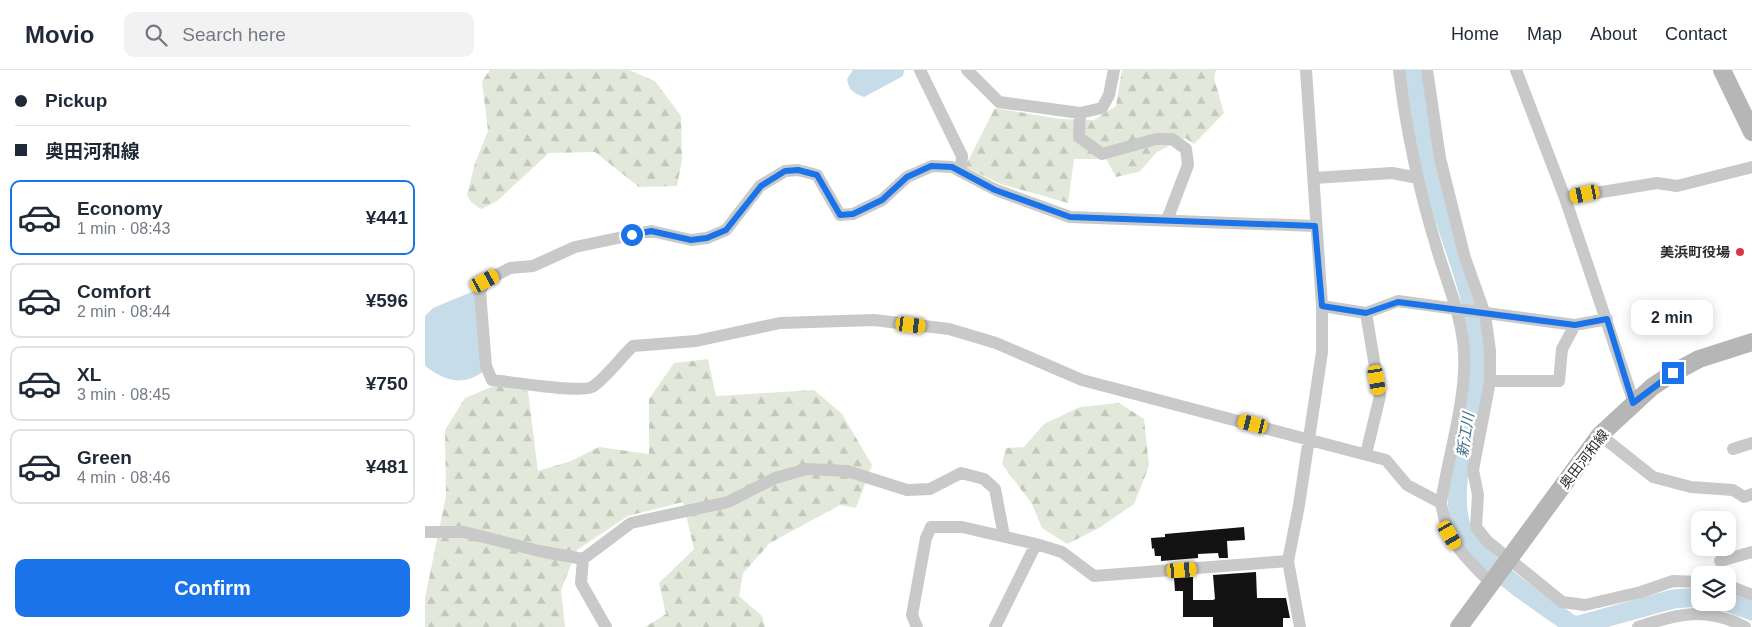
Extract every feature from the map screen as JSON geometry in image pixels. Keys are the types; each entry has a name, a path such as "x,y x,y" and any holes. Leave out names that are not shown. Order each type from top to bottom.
{"main road":[{"path":"1722,70 1752,132"},
{"name":"奥田河和線","path":"1459,627 1490,582 1599,436 1633,403 1659,382 1690,364 1730,348 1752,342"}],"street":[{"path":"920,70 962,156 961,169"},
{"path":"967,70 999,102 1080,113 1102,108 1109,95 1114,70"},
{"path":"1300,627 1288,561 1322,352 1322,306 1315,226 1314,178 1306,70"},
{"path":"1399,70 1404,109 1418,178 1437,249 1459,308 1464,352 1462,387 1441,502 1445,522 1461,554 1490,582"},
{"path":"1427,70 1440,158 1465,258 1485,314 1490,351 1490,381 1473,470 1479,495 1476,527 1487,541 1562,602 1585,605 1641,592 1673,581 1691,582"},
{"path":"1516,70 1565,198 1607,319 1633,403"},
{"path":"1080,113 1079,138 1102,154 1156,139 1172,139 1186,149 1188,165 1167,220"},
{"path":"1315,226 1070,217 995,190 961,169 931,166 907,177 882,200 853,214 840,215 817,175 798,170 785,171 761,186 726,230 707,238 691,240 651,231 575,247 533,266 511,268 485,281 480,292 486,366 492,380 532,383 573,390 592,387 633,346 696,341 780,323 874,320 949,329 996,342 1082,380 1386,460 1407,485 1441,502"},
{"path":"1565,198 1657,183 1669,186 1691,184 1752,167"},
{"path":"1314,178 1392,173 1418,178"},
{"path":"1322,306 1366,313 1398,302 1459,308 1485,314 1575,325 1607,319"},
{"path":"1366,313 1380,396 1366,454"},
{"path":"1490,381 1559,381 1562,349 1575,325"},
{"path":"1599,436 1653,477 1691,487 1733,490 1744,497 1752,494"},
{"path":"1733,449 1752,443"},
{"path":"425,532 464,532 539,551 583,559 631,523 728,502 775,478 807,469 847,471 907,490 930,489 961,473 984,479 995,489 1004,536"},
{"path":"917,627 912,615 927,538 931,527 962,527 1036,544 1062,552 1094,576 1288,561"},
{"path":"995,627 1036,544"},
{"path":"1720,562 1752,552"},
{"path":"583,559 581,583 606,627"},
{"path":"1736,589 1752,595"},
{"path":"1638,627 1678,614 1698,612 1745,627"}],"green space":[{"path":"490,70 629,70 655,81 681,116 682,160 677,186 639,187 595,152 549,153 497,201 481,209 471,202 467,195 475,163 488,131 482,81"},
{"path":"1122,70 1216,70 1214,78 1224,113 1194,144 1185,138 1157,152 1139,172 1116,177 1106,159 1074,159 1068,203 1001,184 965,167 995,108 1059,119 1094,120 1116,106"},
{"path":"708,359 716,396 814,390 842,414 872,465 856,508 840,505 770,543 743,573 739,596 762,616 765,627 645,627 666,614 659,583 694,549 683,502 628,516 577,550 561,590 565,627 425,627 425,598 446,496 445,430 465,398 494,386 528,391 538,471 571,461 599,447 649,454 649,399 674,363"},
{"path":"1119,403 1144,419 1149,466 1134,504 1099,528 1067,544 1042,528 1032,504 1002,464 1006,448 1024,447 1044,424 1080,407"}],"water":[{"path":"853,70 904,71 903,76 864,97 855,93 849,86 847,79"},
{"path":"474,291 477,293 483,372 475,377 453,380 439,375 425,366 425,316 433,308"}],"building":[{"path":"1244,527 1245,540 1227,541 1228,558 1219,558 1218,553 1198,554 1198,558 1161,561 1161,556 1155,556 1154,548 1152,549 1151,538 1165,537 1165,534"},
{"path":"1256,572 1257,598 1286,598 1290,618 1283,618 1283,627 1213,627 1213,617 1183,617 1183,591 1175,591 1174,578 1193,577 1193,600 1213,600 1215,599 1213,575"}],"waterway":[{"name":"新江川","path":"1414,70 1421,124 1429,165 1438,200 1467,287 1473,309 1476,332 1478,354 1476,374 1459,474 1457,498 1459,519 1466,537 1486,560 1500,573 1574,626"},
{"name":"新江川","path":"1572,627 1673,599 1691,598"},
{"name":"新江川","path":"1736,605 1752,611"}],"place":[{"name":"美浜町役場","path":"1740,252"}],"route":[{"path":"632,235 651,231 691,240 707,238 726,230 761,186 785,171 798,170 817,175 840,215 853,214 882,200 907,177 931,166 952,167 961,169 995,190 1070,217 1315,226 1322,306 1366,313 1398,302 1575,325 1607,319 1633,403 1673,373"}]}
